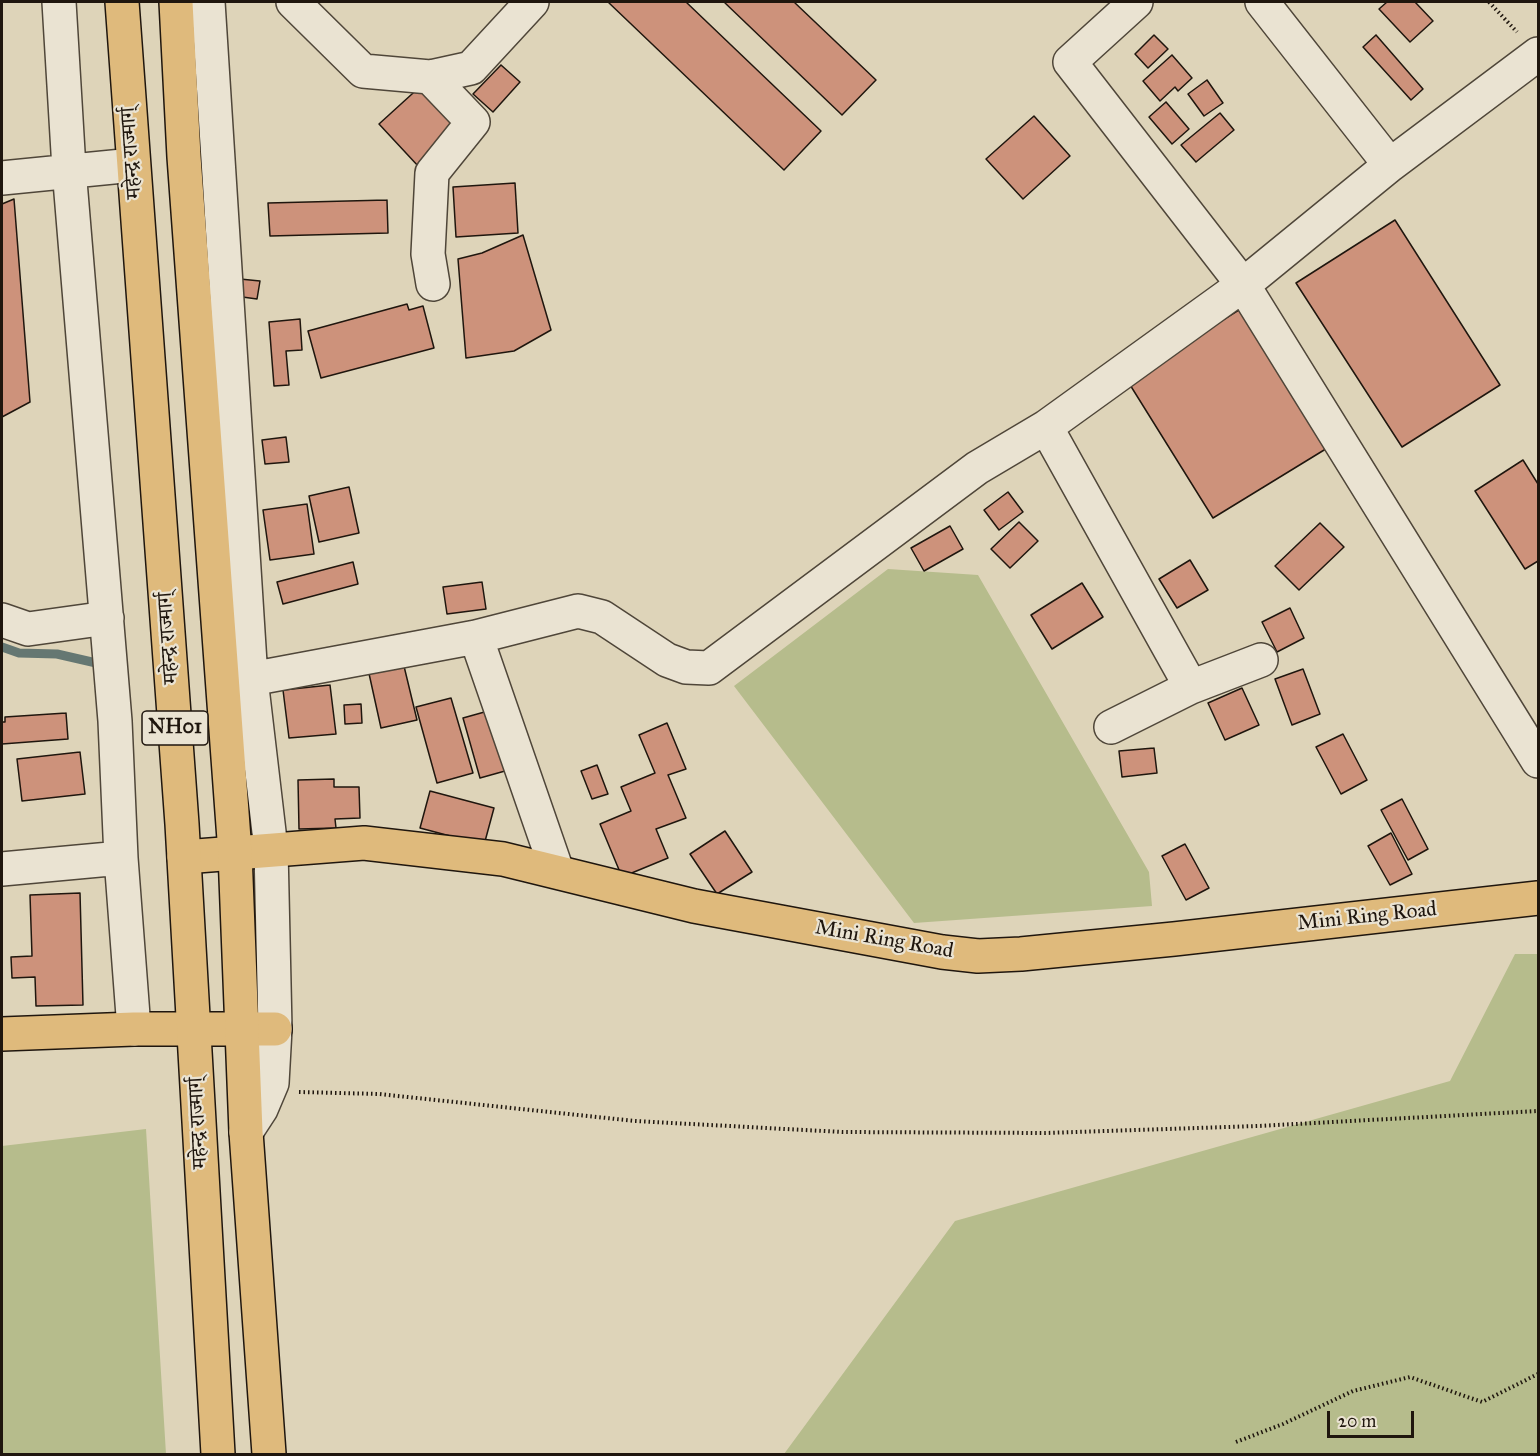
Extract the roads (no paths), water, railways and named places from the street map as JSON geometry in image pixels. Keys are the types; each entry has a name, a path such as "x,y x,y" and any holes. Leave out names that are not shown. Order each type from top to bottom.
{"main road":[{"name":"महेन्द्र राज्मार्ग्","path":"122,2 184,856 218,1455"},
{"name":"NH01","path":"176,2 185,168 235,853 246,1132 269,1455"},
{"name":"Mini Ring Road","path":"184,856 364,843 503,860 694,906 942,952 978,956 1174,939 1539,898"},
{"path":"2,1034 134,1029 193,1031 275,1029"}],"street":[{"path":"59,2 69,169 115,721 121,858 134,1029"},
{"path":"208,2 251,679 271,849 275,1029 272,1083 246,1132"},
{"path":"293,2 363,71 430,77 471,68 532,2"},
{"path":"1136,2 1070,62 1243,285 1539,761"},
{"path":"1262,2 1390,165"},
{"path":"251,679 476,637 578,611 602,616 667,660 686,667 709,668 977,468 1046,427 1243,285 1390,165 1538,55"},
{"path":"430,77 473,122 432,173 428,254 433,284"},
{"path":"2,178 69,169 133,165"},
{"path":"1046,427 1191,687"},
{"path":"2,620 28,629 107,623"},
{"path":"476,637 557,872"},
{"path":"1112,728 1191,687 1261,660"},
{"path":"2,869 121,858"}],"waterway":[{"path":"2,647 19,653 57,654 105,665"}]}
